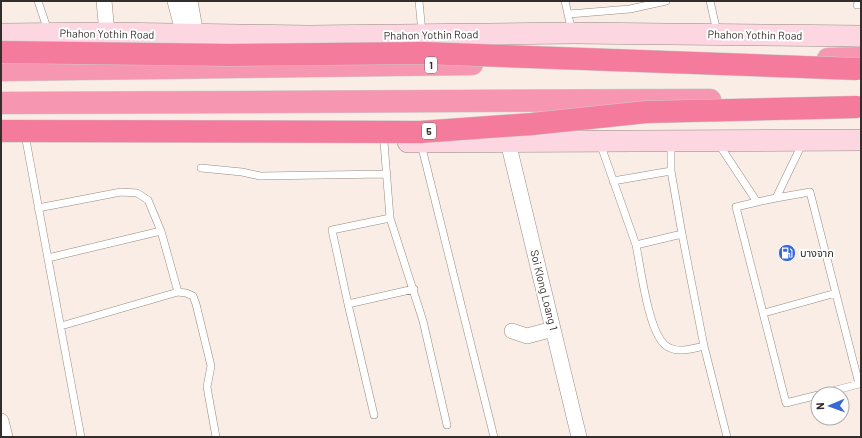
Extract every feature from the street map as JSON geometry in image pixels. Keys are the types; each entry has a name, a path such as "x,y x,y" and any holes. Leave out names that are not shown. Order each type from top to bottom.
{"highway":[{"path":"1,52 230,55 423,53 859,64"},
{"name":"1","path":"1,70 859,64"},
{"path":"173,102 226,141"},
{"path":"1,103 859,103"},
{"name":"5","path":"1,131 420,132 532,124 646,112 859,103"}],"main road":[{"name":"Phahon Yothin Road","path":"1,34 107,33 190,35 422,36 571,23 717,34 861,36"},
{"path":"1,141 599,142 861,140"}],"street":[{"path":"104,1 107,33"},
{"path":"175,1 190,35"},
{"path":"190,1 190,35"},
{"name":"Soi Klong Loang 1","path":"508,142 579,437"},
{"path":"512,331 527,336 553,329"},
{"path":"1,421 5,437"}],"lane":[{"path":"38,1 48,34"},
{"path":"419,1 422,36"},
{"path":"565,1 571,23 666,1"},
{"path":"710,1 717,34"},
{"path":"26,140 81,437"},
{"path":"776,198 804,140"},
{"path":"671,141 671,171 682,234 704,346 727,437"},
{"path":"717,141 758,202"},
{"path":"384,142 390,218 414,289 447,424"},
{"path":"421,142 494,437"},
{"path":"599,142 636,245 655,332 666,346 683,351 704,346"},
{"path":"201,168 242,172 260,176 387,174"},
{"path":"613,181 671,171"},
{"path":"38,208 121,192 137,193 148,200 161,231 178,292"},
{"path":"810,396 786,403 736,207 810,192 859,384 850,386"},
{"path":"374,415 332,230 390,218"},
{"path":"48,258 161,231"},
{"path":"636,245 682,234"},
{"path":"348,304 414,289"},
{"path":"61,326 178,292 193,296 211,366 207,387 216,437"},
{"path":"764,313 836,294"}],"place":[{"name":"บางจาก","path":"787,253"}]}
